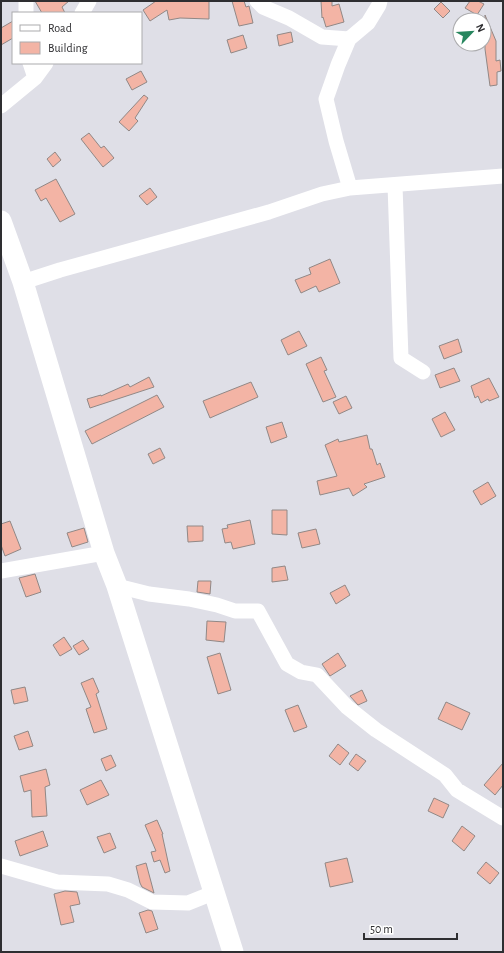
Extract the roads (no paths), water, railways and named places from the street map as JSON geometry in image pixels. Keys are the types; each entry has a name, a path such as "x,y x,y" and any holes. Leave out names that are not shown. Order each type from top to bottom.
{"street":[{"path":"26,1 26,12"},
{"path":"83,12 89,1"},
{"path":"257,1 263,7 289,18 322,36 349,39"},
{"path":"350,188 336,141 326,99 349,39 368,24 380,1"},
{"path":"30,64 35,78"},
{"path":"1,106 35,78 45,64"},
{"path":"23,282 60,270 269,212 322,194 350,188 503,176"},
{"path":"395,185 401,358 423,372"},
{"path":"1,221 23,282 104,552 117,586 213,893 233,952"},
{"path":"1,571 104,552"},
{"path":"117,586 149,594 196,600 235,611 258,611 287,664 301,672 317,675 347,707 376,730 445,775 457,790 503,818"},
{"path":"1,866 57,882 108,884 128,890 152,902 188,903 213,893"}]}
